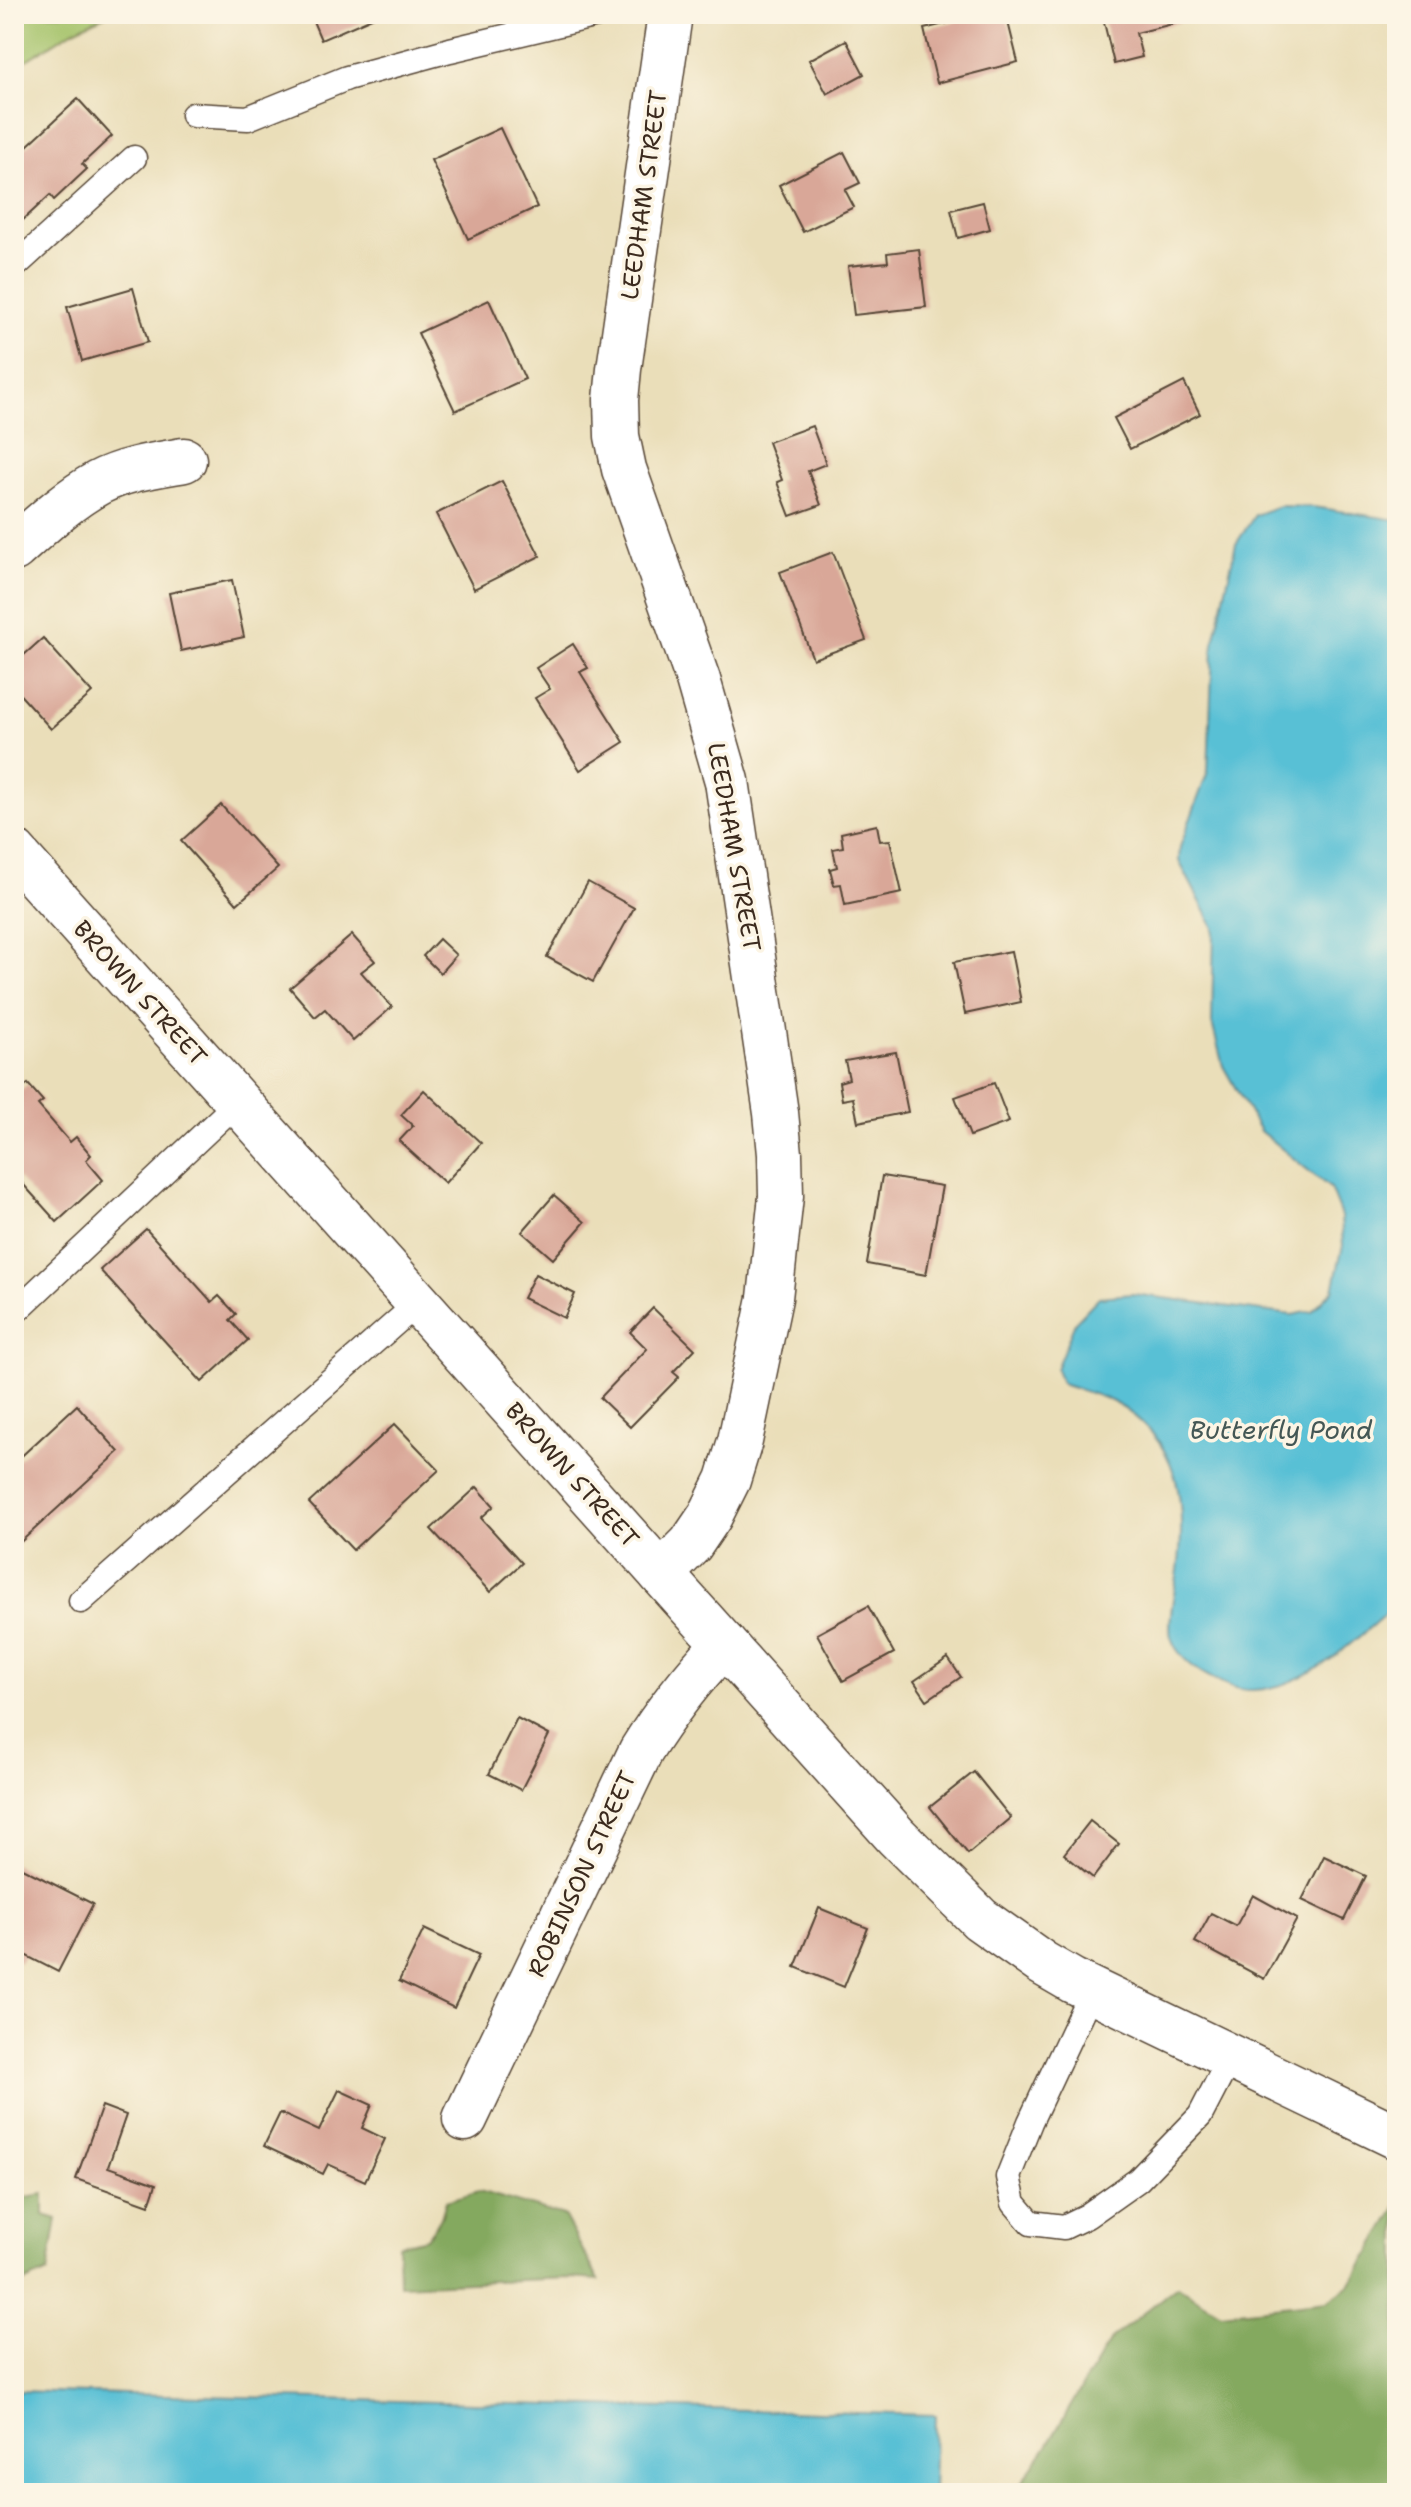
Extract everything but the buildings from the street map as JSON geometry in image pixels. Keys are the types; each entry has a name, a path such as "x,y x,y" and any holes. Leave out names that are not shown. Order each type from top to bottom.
{"street":[{"name":"LEEDHAM STREET","path":"661,1574 691,1544 710,1516 728,1480 740,1441 770,1298 781,1196 776,1113 727,781 694,668 634,505 617,436 619,369 670,14"},
{"path":"14,549 69,501 101,482 137,468 184,460"},
{"name":"BROWN STREET","path":"14,852 896,1836 952,1894 1009,1941 1092,1990 1397,2137"},
{"name":"ROBINSON STREET","path":"465,2119 641,1751 688,1681 724,1644"}],"lane":[{"path":"193,115 248,118 347,78 601,14"},
{"path":"14,267 134,158"},
{"path":"14,1313 238,1102"},
{"path":"81,1601 418,1303"},
{"path":"1092,1990 1030,2122 1008,2177 1014,2203 1031,2223 1064,2227 1087,2216 1138,2180 1200,2116 1231,2056"}],"green space":[{"path":"14,14 108,14 74,30 14,68"},
{"path":"479,2191 564,2216 599,2280 569,2278 399,2285 398,2245 426,2238 441,2218 446,2201"},
{"path":"44,2194 44,2215 57,2219 48,2272 14,2287 14,2199"},
{"path":"1397,2207 1397,2493 1015,2493 1110,2340 1177,2286 1221,2313 1327,2301 1350,2285"}],"water":[{"name":"Butterfly Pond","path":"1279,506 1313,507 1397,520 1397,1604 1313,1671 1274,1687 1247,1690 1224,1684 1196,1669 1181,1655 1171,1637 1181,1520 1174,1474 1166,1453 1136,1417 1107,1399 1062,1384 1056,1369 1075,1322 1099,1297 1133,1294 1292,1315 1312,1311 1333,1290 1343,1246 1341,1216 1330,1188 1260,1131 1223,1066 1212,1023 1214,928 1179,861 1180,847 1208,771 1213,646 1236,544 1255,515"},
{"path":"14,2391 935,2415 933,2493 14,2493"}]}
